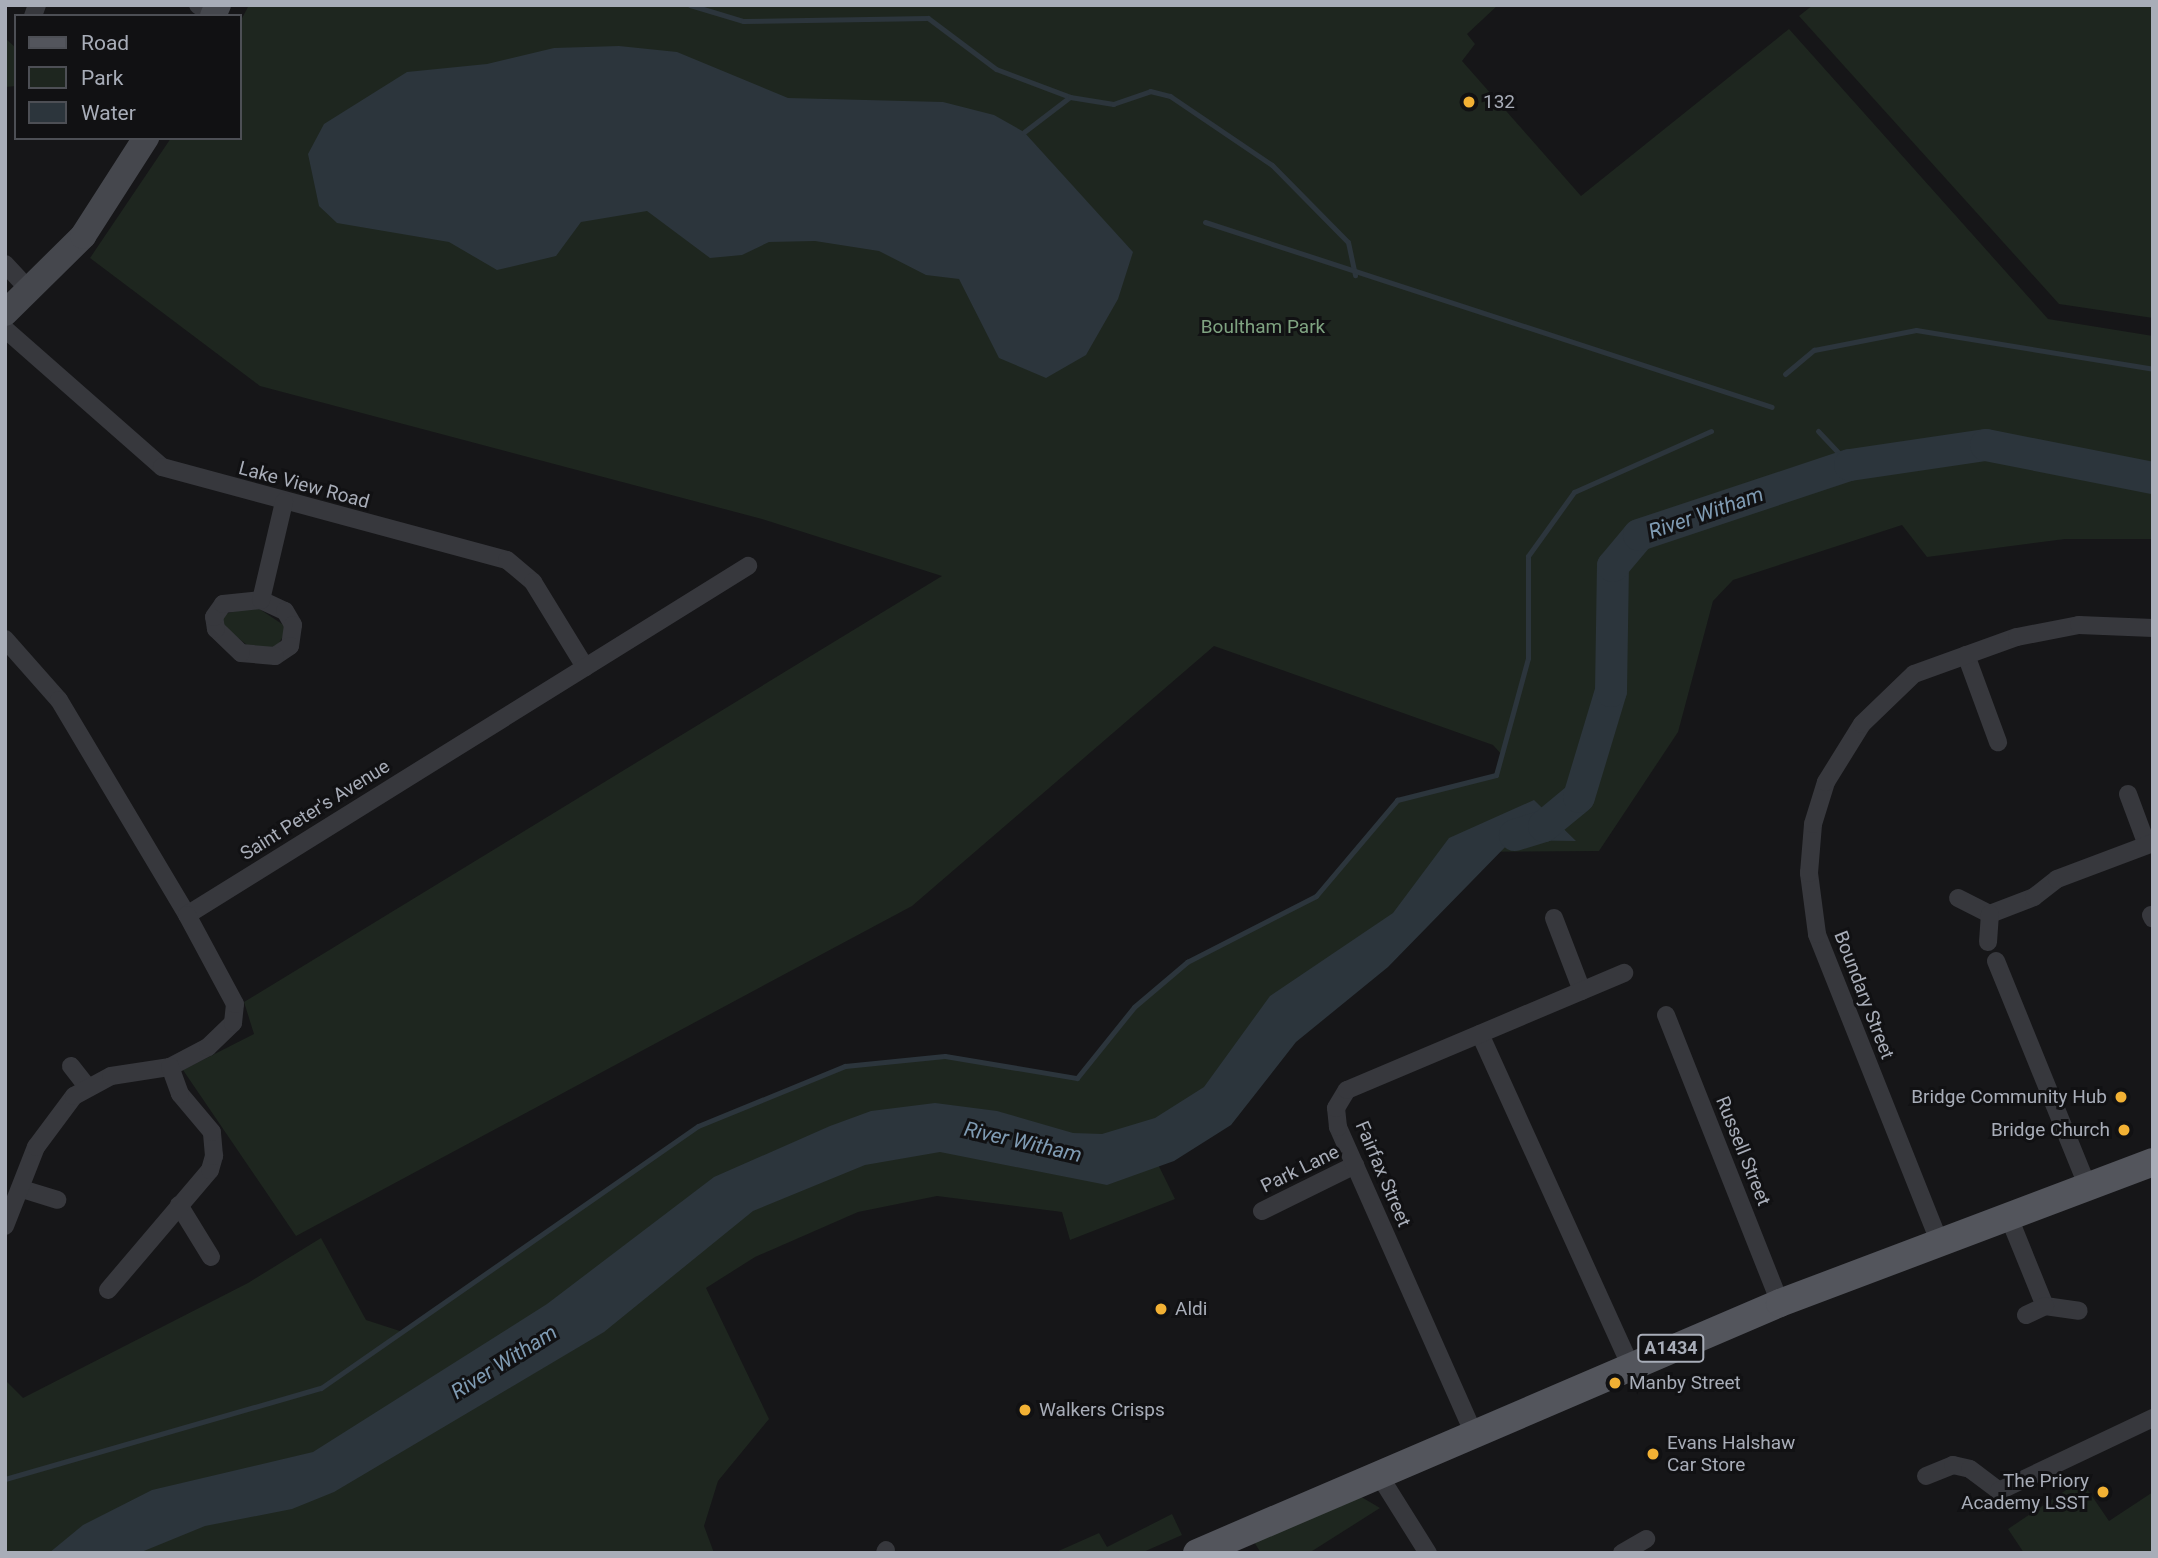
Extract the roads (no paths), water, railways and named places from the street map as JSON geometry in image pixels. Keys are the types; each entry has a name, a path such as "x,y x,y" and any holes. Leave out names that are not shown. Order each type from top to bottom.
{"main road":[{"name":"A1434","path":"1197,1553 1239,1545 1379,1475 1630,1365 1780,1303 2153,1162"}],"street":[{"path":"5,313 83,236 145,140"},
{"path":"5,264 29,290"},
{"name":"Lake View Road","path":"5,329 149,460 284,502 507,560 533,582 585,667"},
{"path":"261,600 284,502"},
{"name":"Saint Peter's Avenue","path":"187,915 748,566"},
{"path":"261,600 285,611 293,625 290,646 275,656 241,653 216,629 214,617 223,604 261,600"},
{"name":"Boundary Street","path":"1939,1241 1817,934 1809,873 1813,824 1826,782 1863,724 1914,674 1966,655 2079,625 2153,628"},
{"path":"5,639 59,700 187,915 237,1014 223,1035 170,1067 86,1085 47,1128 5,1226"},
{"path":"1966,655 1998,742"},
{"path":"1958,898 1990,914 2034,897 2057,879 2150,844 2128,794"},
{"path":"1988,942 1990,914"},
{"path":"1554,918 1582,991"},
{"path":"1996,961 2087,1185"},
{"name":"Fairfax Street","path":"1474,1434 1355,1165 1336,1108 1348,1090 1624,973"},
{"name":"Russell Street","path":"1666,1015 1780,1303"},
{"path":"1480,1034 1630,1365"},
{"path":"71,1066 86,1085"},
{"path":"108,1290 210,1170 215,1142 207,1121 180,1094 170,1067"},
{"name":"Park Lane","path":"1262,1210 1355,1165"},
{"path":"22,1189 57,1200"},
{"path":"179,1205 211,1257"},
{"path":"2008,1215 2046,1306"},
{"path":"2026,1315 2046,1306 2078,1311"},
{"path":"1926,1476 1952,1465 1970,1469 1999,1491 2153,1418"},
{"path":"1379,1475 1428,1553"},
{"path":"1622,1553 1646,1539"}],"water":[{"path":"619,46 677,52 788,98 943,102 994,115 1024,132 1133,252 1118,299 1086,355 1046,378 999,358 959,279 926,275 879,251 815,241 769,242 742,255 710,258 647,211 581,222 556,256 497,270 449,242 337,223 319,206 308,154 324,124 407,72 487,64 554,48"},
{"path":"1534,800 1576,841 1512,840 1388,967 1296,1042 1231,1125 1174,1161 1107,1185 940,1152 865,1165 753,1211 604,1332 334,1492 292,1509 205,1526 139,1553 49,1553 83,1525 152,1490 313,1452 547,1304 714,1177 830,1126 871,1111 935,1103 997,1111 1073,1133 1102,1134 1155,1118 1204,1087 1270,996 1393,913 1449,838"}],"waterway":[{"path":"690,5 743,21 928,18 996,69 1070,97"},
{"path":"1024,132 1070,97 1113,104 1150,91 1170,96 1272,165 1348,242 1355,275"},
{"path":"1205,222 1772,407"},
{"path":"1785,374 1814,350 1916,330 2153,369"},
{"path":"5,1479 321,1388 698,1126 845,1066 945,1056 1077,1078 1134,1007 1187,962 1316,896 1397,800 1496,775 1528,658 1528,556 1574,492 1711,431"},
{"path":"1818,431 1850,465"},
{"name":"River Witham","path":"1515,835 1544,826 1579,797 1611,691 1613,566 1639,535 1850,465 1986,445 2153,478"}],"place":[{"name":"132","path":"1469,102"},
{"name":"Bridge Community Hub","path":"2121,1097"},
{"name":"Bridge Church","path":"2124,1130"},
{"name":"Aldi","path":"1161,1309"},
{"name":"Manby Street","path":"1615,1383"},
{"name":"Walkers Crisps","path":"1025,1410"},
{"name":"Evans Halshaw Car Store","path":"1653,1454"},
{"name":"The Priory Academy LSST","path":"2103,1492"}],"park label":[{"name":"Boultham Park","path":"1263,327"}]}
